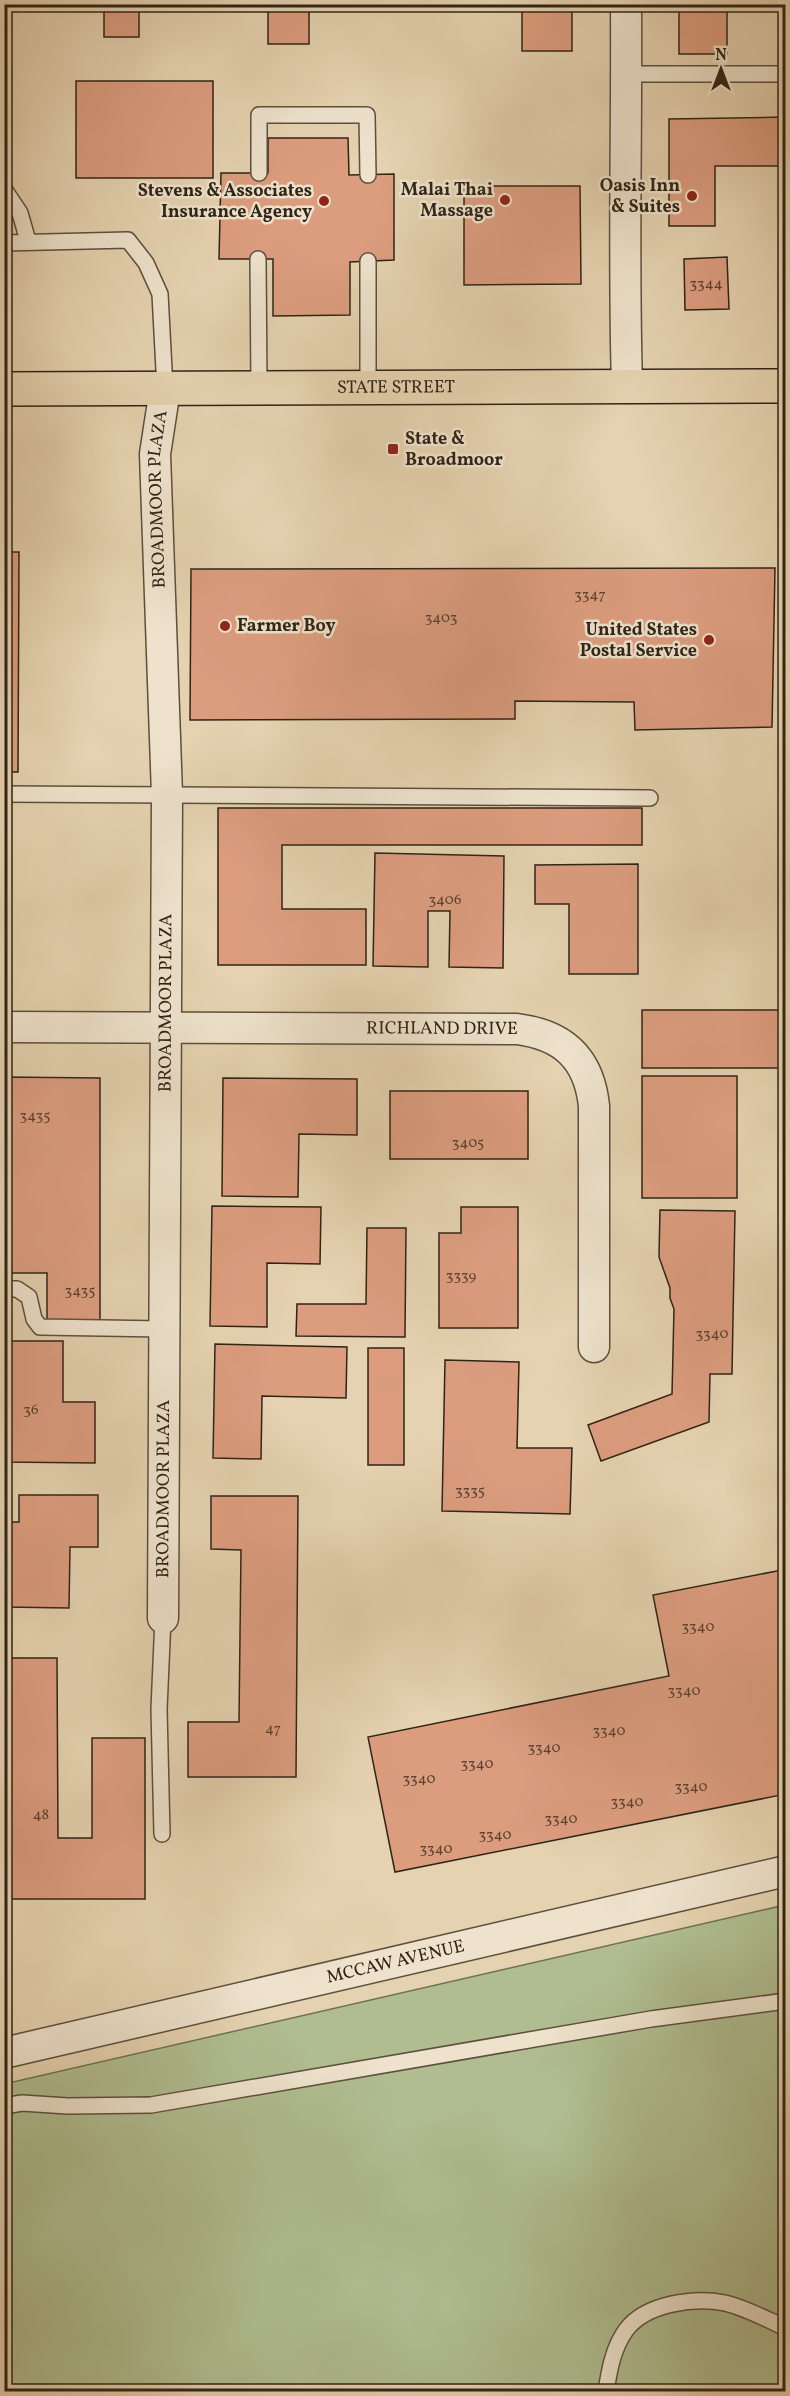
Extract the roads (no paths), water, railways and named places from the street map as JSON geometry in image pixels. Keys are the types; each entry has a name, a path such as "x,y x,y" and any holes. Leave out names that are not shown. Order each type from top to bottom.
{"main road":[{"name":"STATE STREET","path":"4,389 786,386"}],"street":[{"path":"626,4 624,314 627,385"},
{"name":"BROADMOOR PLAZA","path":"163,1618 167,795 155,454 165,389"},
{"name":"RICHLAND DRIVE","path":"4,1027 517,1029 537,1032 555,1039 572,1052 583,1067 592,1086 594,1106 594,1347"},
{"name":"MCCAW AVENUE","path":"4,2053 786,1871"}],"lane":[{"path":"626,74 786,74"},
{"path":"259,173 259,115 367,115 368,175"},
{"path":"4,189 20,213 28,241"},
{"path":"4,243 128,240 146,263 160,294 165,389"},
{"path":"258,259 259,388"},
{"path":"368,261 368,388"},
{"path":"4,794 650,798"},
{"path":"4,1289 17,1289 29,1297 34,1319 40,1327 164,1329"},
{"path":"162,1834 159,1709 163,1618"},
{"path":"4,2106 22,2103 68,2106 151,2105 651,2019 786,2001"},
{"path":"606,2391 618,2344 627,2328 665,2306 687,2301 725,2303 786,2328"}],"place":[{"name":"Oasis Inn & Suites","path":"692,196"},
{"name":"Malai Thai Massage","path":"505,200"},
{"name":"Stevens & Associates Insurance Agency","path":"324,201"},
{"name":"State & Broadmoor","path":"393,449"},
{"name":"Farmer Boy","path":"225,626"},
{"name":"United States Postal Service","path":"709,640"}]}
